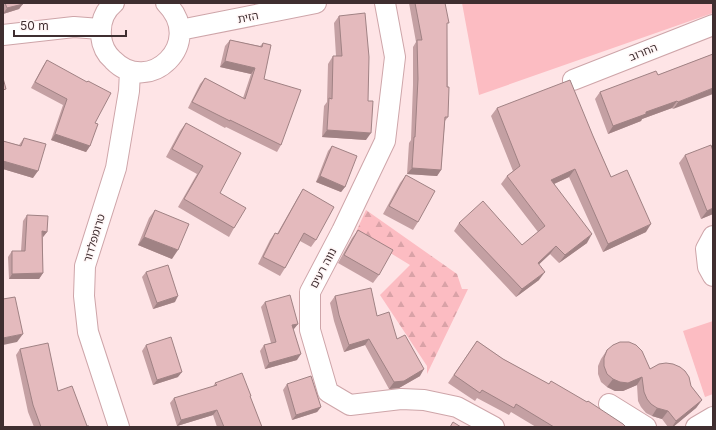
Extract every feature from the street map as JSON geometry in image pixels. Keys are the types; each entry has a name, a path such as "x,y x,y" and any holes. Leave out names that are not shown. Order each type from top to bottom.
{"street":[{"path":"114,3 110,6 104,16 100,29 102,43 108,56 118,65 130,71 143,72 155,70 166,63 177,48 180,30 178,19 166,3"},
{"name":"הזית","path":"180,30 316,3"},
{"name":"נווה רעים","path":"385,3 395,57 385,140 342,231 310,292 310,330 328,392 350,405 401,399 424,400 457,407 494,427"},
{"name":"החרוב","path":"573,80 713,24"},
{"path":"3,35 74,28 100,29"},
{"name":"טרומפלדור","path":"119,427 88,332 84,296 85,266 116,168 129,91 130,71"},
{"path":"713,236 706,249 708,267 713,276"},
{"path":"609,404 646,427"},
{"path":"696,427 713,417"}],"green space":[{"path":"462,3 713,3 713,13 479,95"},
{"path":"366,210 457,274 462,289 468,289 427,374 427,366 380,295 410,265 356,232"},
{"path":"713,321 713,394 705,397 683,331"}],"building":[{"path":"5,3 23,3 23,4 7,8"},
{"path":"415,3 445,3 449,23 447,23 447,87 449,87 448,117 445,117 441,170 412,168 418,79 417,40 422,40"},
{"path":"365,13 369,57 368,101 373,101 371,133 327,130 329,98 332,99 333,56 342,56 339,16"},
{"path":"230,40 262,47 263,43 271,45 264,79 301,90 281,145 192,102 205,78 245,99 255,68 225,61"},
{"path":"713,54 713,88 678,102 677,101 646,112 646,114 613,126 600,92 656,71 658,75"},
{"path":"47,60 87,82 88,81 111,93 95,123 98,124 90,146 55,134 67,99 35,82"},
{"path":"3,78 6,89 3,90"},
{"path":"570,80 611,177 627,170 651,224 608,244 575,169 551,180 592,234 565,255 556,246 538,263 545,272 522,289 459,223 483,201 522,245 545,226 507,176 520,166 497,108"},
{"path":"186,123 241,153 220,193 246,208 234,228 184,199 203,166 172,149"},
{"path":"24,138 46,144 38,171 3,161 3,141 21,146"},
{"path":"711,145 713,151 713,208 707,211 685,155"},
{"path":"332,146 357,156 345,187 320,176"},
{"path":"406,175 435,191 418,222 389,206"},
{"path":"303,189 334,207 316,240 304,233 285,268 263,257 275,233 278,234"},
{"path":"155,210 189,224 178,250 144,237"},
{"path":"27,215 48,216 47,232 42,231 43,273 12,274 12,251 25,251"},
{"path":"358,230 393,250 379,275 344,255"},
{"path":"168,265 178,296 157,303 146,272"},
{"path":"371,288 377,316 389,312 397,339 405,335 424,369 404,381 394,382 369,339 349,345 339,315 335,296"},
{"path":"290,295 298,324 292,325 301,354 269,363 264,345 276,342 265,302"},
{"path":"15,297 23,334 3,338 3,299"},
{"path":"171,337 182,372 157,380 146,345"},
{"path":"477,341 503,359 549,384 551,381 587,402 588,401 626,427 554,427 516,404 514,408 482,390 480,393 454,375"},
{"path":"620,342 629,342 636,345 642,351 650,369 659,364 666,363 680,367 689,377 691,386 702,400 676,421 668,411 657,408 647,399 644,392 642,377 628,383 613,379 607,374 604,366 604,358 607,350"},
{"path":"48,343 58,391 72,386 87,426 89,427 41,427 33,405 20,349"},
{"path":"242,373 262,427 224,427 217,410 181,420 174,398 217,385 215,383"},
{"path":"311,376 321,407 296,415 287,384"},
{"path":"453,422 461,427 450,427"}]}
